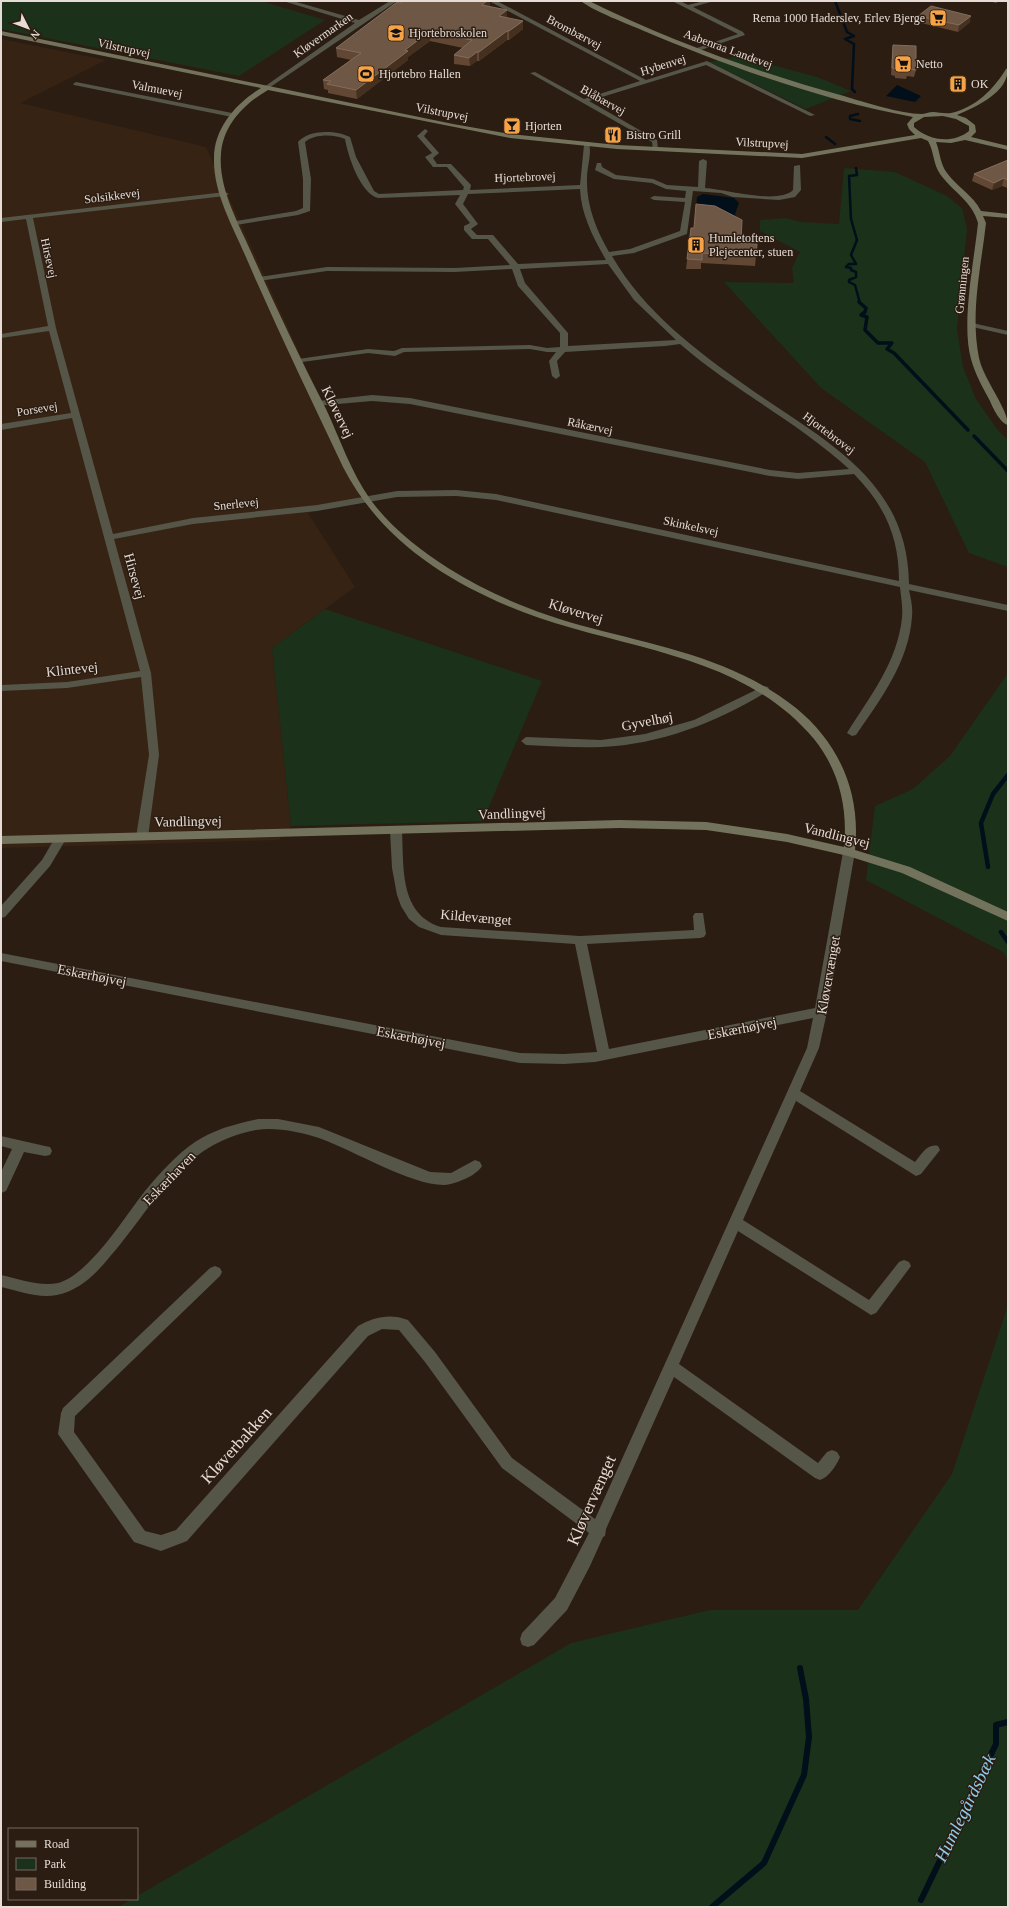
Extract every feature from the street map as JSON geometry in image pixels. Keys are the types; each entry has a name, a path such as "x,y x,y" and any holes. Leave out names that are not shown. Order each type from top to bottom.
{"street":[{"path":"290,1 360,22"},
{"name":"Kløvermarken","path":"266,88 360,22 394,1"},
{"name":"Brombærvej","path":"492,1 646,82"},
{"name":"Aabenraa Landevej","path":"584,1 612,15 696,50 784,80 869,106 911,122"},
{"path":"675,1 741,32 742,35 696,50"},
{"path":"688,7 711,1"},
{"name":"Vilstrupvej","path":"1,34 453,126 534,139 587,145 802,156 844,152 884,142 921,136"},
{"name":"Hybenvej","path":"583,101 707,64 812,115"},
{"path":"951,115 994,92 1004,81 1008,70"},
{"name":"Blåbærvej","path":"532,73 655,142 655,149"},
{"name":"Valmuevej","path":"76,84 232,115"},
{"name":"Kløvervej","path":"266,88 254,94 232,115 223,131 217,155 217,170 236,223 259,279 318,404 366,499 391,527 415,549 445,570 512,605 575,626 688,656 720,667 764,689 796,714 818,738 844,781 852,812 852,836 849,852"},
{"path":"963,119 984,98"},
{"name":"Aabenraa Landevej","path":"869,106 920,116"},
{"path":"973,132 972,125 963,119 951,115 938,114 920,116 911,122 910,126 912,130 921,136 931,139 946,141 964,138 1008,147"},
{"name":"Vilstrupvej","path":"884,142 912,130"},
{"path":"964,138 973,132"},
{"path":"973,132 1008,147"},
{"path":"236,223 298,213 307,209 307,178 300,142 304,138 312,136 334,134 348,138 352,156 371,192 378,196 467,191"},
{"path":"420,135 436,153 429,157 435,166 449,165 468,187 459,204 474,224 467,228 475,236 490,237 515,266 521,284 564,333 564,348 553,361 556,376"},
{"path":"931,139 944,175 970,199 980,213 1008,216"},
{"path":"937,158 946,141"},
{"name":"Hjortebrovej","path":"587,145 583,187 586,207 608,258 627,286 646,308 681,341 709,364 836,451 858,471 879,497 893,523 902,550 906,617 900,645 889,676 874,703 852,733"},
{"path":"701,189 703,161"},
{"path":"598,164 598,168 614,177 624,179 653,181 666,186 722,191 734,195 779,198 792,195 797,190 798,166"},
{"name":"Hjortebrovej","path":"467,191 583,187"},
{"path":"259,279 327,269 455,270 608,258 684,232 690,188"},
{"name":"Solsikkevej","path":"1,220 225,194"},
{"path":"654,198 689,200"},
{"name":"Grønningen","path":"980,213 982,223 971,324 975,359 984,382 998,410 1007,419"},
{"name":"Hirsevej","path":"28,217 52,328 146,673 154,756 142,837"},
{"path":"971,324 1008,333"},
{"path":"1,336 52,328"},
{"path":"298,361 368,351 395,354 402,350 530,347 547,350 665,344 681,341"},
{"name":"Råkærvej","path":"318,404 372,398 410,401 770,473 798,476 858,471"},
{"name":"Porsevej","path":"1,427 76,415"},
{"name":"Skinkelsvej","path":"366,499 424,492 456,493 496,497 1008,608"},
{"name":"Snerlevej","path":"110,537 193,521 317,508 366,499"},
{"name":"Klintevej","path":"1,688 67,685 146,673"},
{"name":"Gyvelhøj","path":"526,741 583,743 625,741 672,732 710,719 737,706 764,689"},
{"name":"Vandlingvej","path":"1,840 396,832 620,824 706,826 787,838 849,852 906,870 1008,917"},
{"name":"Kildevænget","path":"396,832 402,896 409,912 420,923 441,931 580,940 700,934 699,916"},
{"path":"1,914 46,863 60,839"},
{"name":"Kløvervænget","path":"528,1639 560,1604 599,1531 794,1094 813,1048 821,1012 849,852"},
{"path":"580,940 604,1055"},
{"name":"Eskærhøjvej","path":"1,957 520,1058 564,1059 604,1055 821,1012"},
{"path":"794,1094 916,1170 932,1150"},
{"name":"Eskærhaven","path":"1,1281 36,1289 58,1289 78,1280 100,1258 150,1195 186,1158 210,1140 239,1128 273,1123 304,1128 422,1176 443,1179 462,1176 475,1166"},
{"path":"1,1141 45,1151"},
{"path":"1,1187 20,1145"},
{"path":"736,1222 871,1309 904,1266"},
{"name":"Kløverbakken","path":"215,1272 68,1414 66,1434 140,1537 161,1543 181,1536 363,1331 376,1323 386,1321 402,1324 430,1357 507,1463 599,1531"},
{"path":"672,1366 820,1473 832,1457"}],"shaded area":[{"path":"1,39 106,60 20,103 206,147 364,496 308,513 355,587 272,648 291,826 279,840 1,848"}],"green space":[{"path":"1,1 261,1 325,20 239,76 1,29"},
{"path":"739,56 817,77 851,91 806,109 709,62"},
{"path":"844,168 895,172 947,196 962,208 967,229 957,329 963,367 976,399 997,429 1008,440 1008,567 969,553 925,462 821,388 724,282 794,283 792,268 800,252 760,231 760,220 786,218 801,222 839,224"},
{"path":"325,609 542,681 483,821 291,826 272,648"},
{"path":"1008,673 1008,960 1003,952 866,880 875,806 913,789 950,756"},
{"path":"1008,1305 1008,1907 118,1907 130,1900 138,1900 138,1895 571,1643 710,1610 858,1610 952,1474"}],"water":[{"path":"897,85 921,96 915,102 886,96"},
{"path":"703,194 734,198 739,203 735,214 737,224 696,209 697,197"}],"building":[{"path":"403,1 487,1 482,5 507,10 499,16 523,21 469,58 454,55 472,40 429,32 405,50 408,51 356,90 327,84 331,81 323,80 361,53 336,48 397,2 400,3"},
{"path":"931,6 971,16 959,25 918,16"},
{"name":"Netto","path":"893,45 916,46 916,70 907,69 907,72 896,71 896,69 892,68"},
{"path":"1008,160 1008,180 1004,178 994,183 974,174"},
{"path":"696,204 715,206 742,220 741,243 757,244 756,256 702,253 702,260 687,259 691,228 694,228"}],"waterway":[{"path":"835,1 847,32 854,36 845,39 854,44 852,89 855,92"},
{"path":"858,114 850,116 850,119 860,121"},
{"path":"826,137 835,144"},
{"path":"856,168 857,175 849,176 851,219 857,240 851,255 856,264 849,264 846,267 851,268 851,270 856,272 856,277 849,280 849,282 855,285 860,303"},
{"name":"Humlegårdsbæk","path":"860,303 866,308 865,312 861,315 867,317 865,330 878,343 892,343 887,349 894,353 968,430"},
{"name":"Humlegårdsbæk","path":"974,436 1008,471"},
{"name":"Humlegårdsbæk","path":"988,867 981,823 993,794 1008,775"},
{"name":"Humlegårdsbæk","path":"1001,932 1008,942"},
{"path":"712,1907 764,1863 804,1775 809,1737 806,1699 800,1668"},
{"name":"Humlegårdsbæk","path":"921,1900 996,1744 996,1725 1008,1722"}],"place":[{"name":"Rema 1000 Haderslev, Erlev Bjerge","path":"938,18"},
{"name":"Hjortebroskolen","path":"396,33"},
{"name":"Netto","path":"903,64"},
{"name":"Hjortebro Hallen","path":"366,74"},
{"name":"OK","path":"958,84"},
{"name":"Hjorten","path":"512,126"},
{"name":"Bistro Grill","path":"613,135"},
{"name":"Humletoftens Plejecenter, stuen","path":"696,245"}]}
